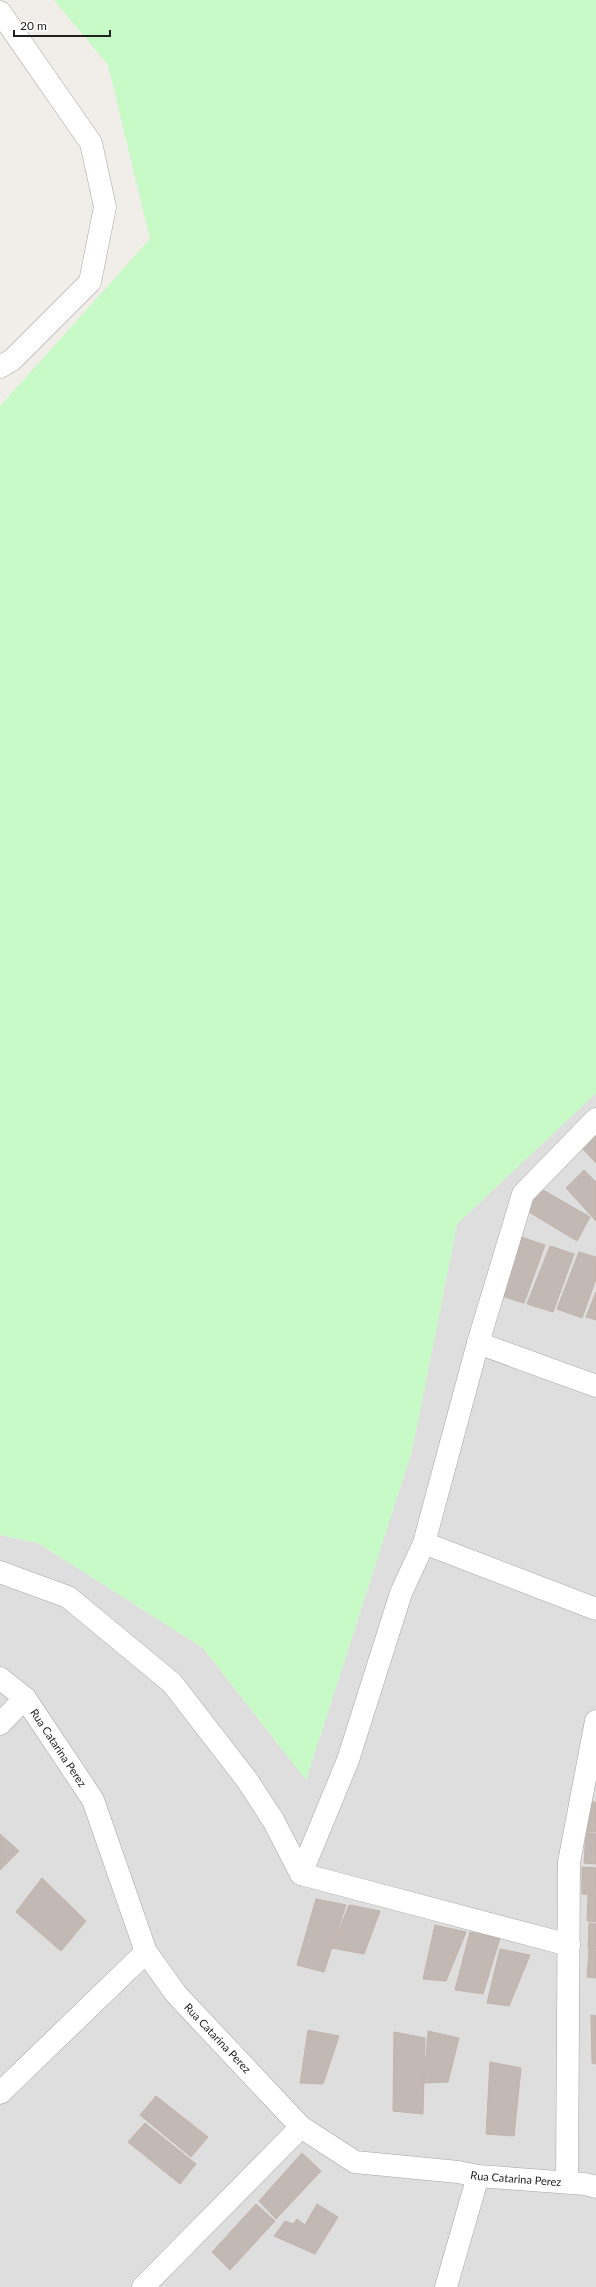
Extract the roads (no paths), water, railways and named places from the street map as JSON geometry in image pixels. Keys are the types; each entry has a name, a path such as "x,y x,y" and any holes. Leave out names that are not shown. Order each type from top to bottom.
{"street":[{"path":"0,12 91,143 105,207 90,282 12,360 0,367"},
{"path":"301,1874 348,1760 401,1593 424,1543 478,1343 523,1194 596,1119"},
{"path":"478,1343 596,1386"},
{"path":"424,1543 596,1609"},
{"path":"0,1572 68,1597 172,1683 251,1787 273,1820 301,1874 569,1945"},
{"name":"Rua Catarina Perez","path":"0,1678 25,1698 93,1800 146,1952 176,1994 301,2126 355,2162 458,2172 478,2176 567,2182 596,2187"},
{"path":"0,1724 25,1698"},
{"path":"567,2182 569,1862 596,1721"},
{"path":"0,2093 146,1952"},
{"path":"143,2287 301,2126"},
{"path":"446,2287 478,2176"}]}
